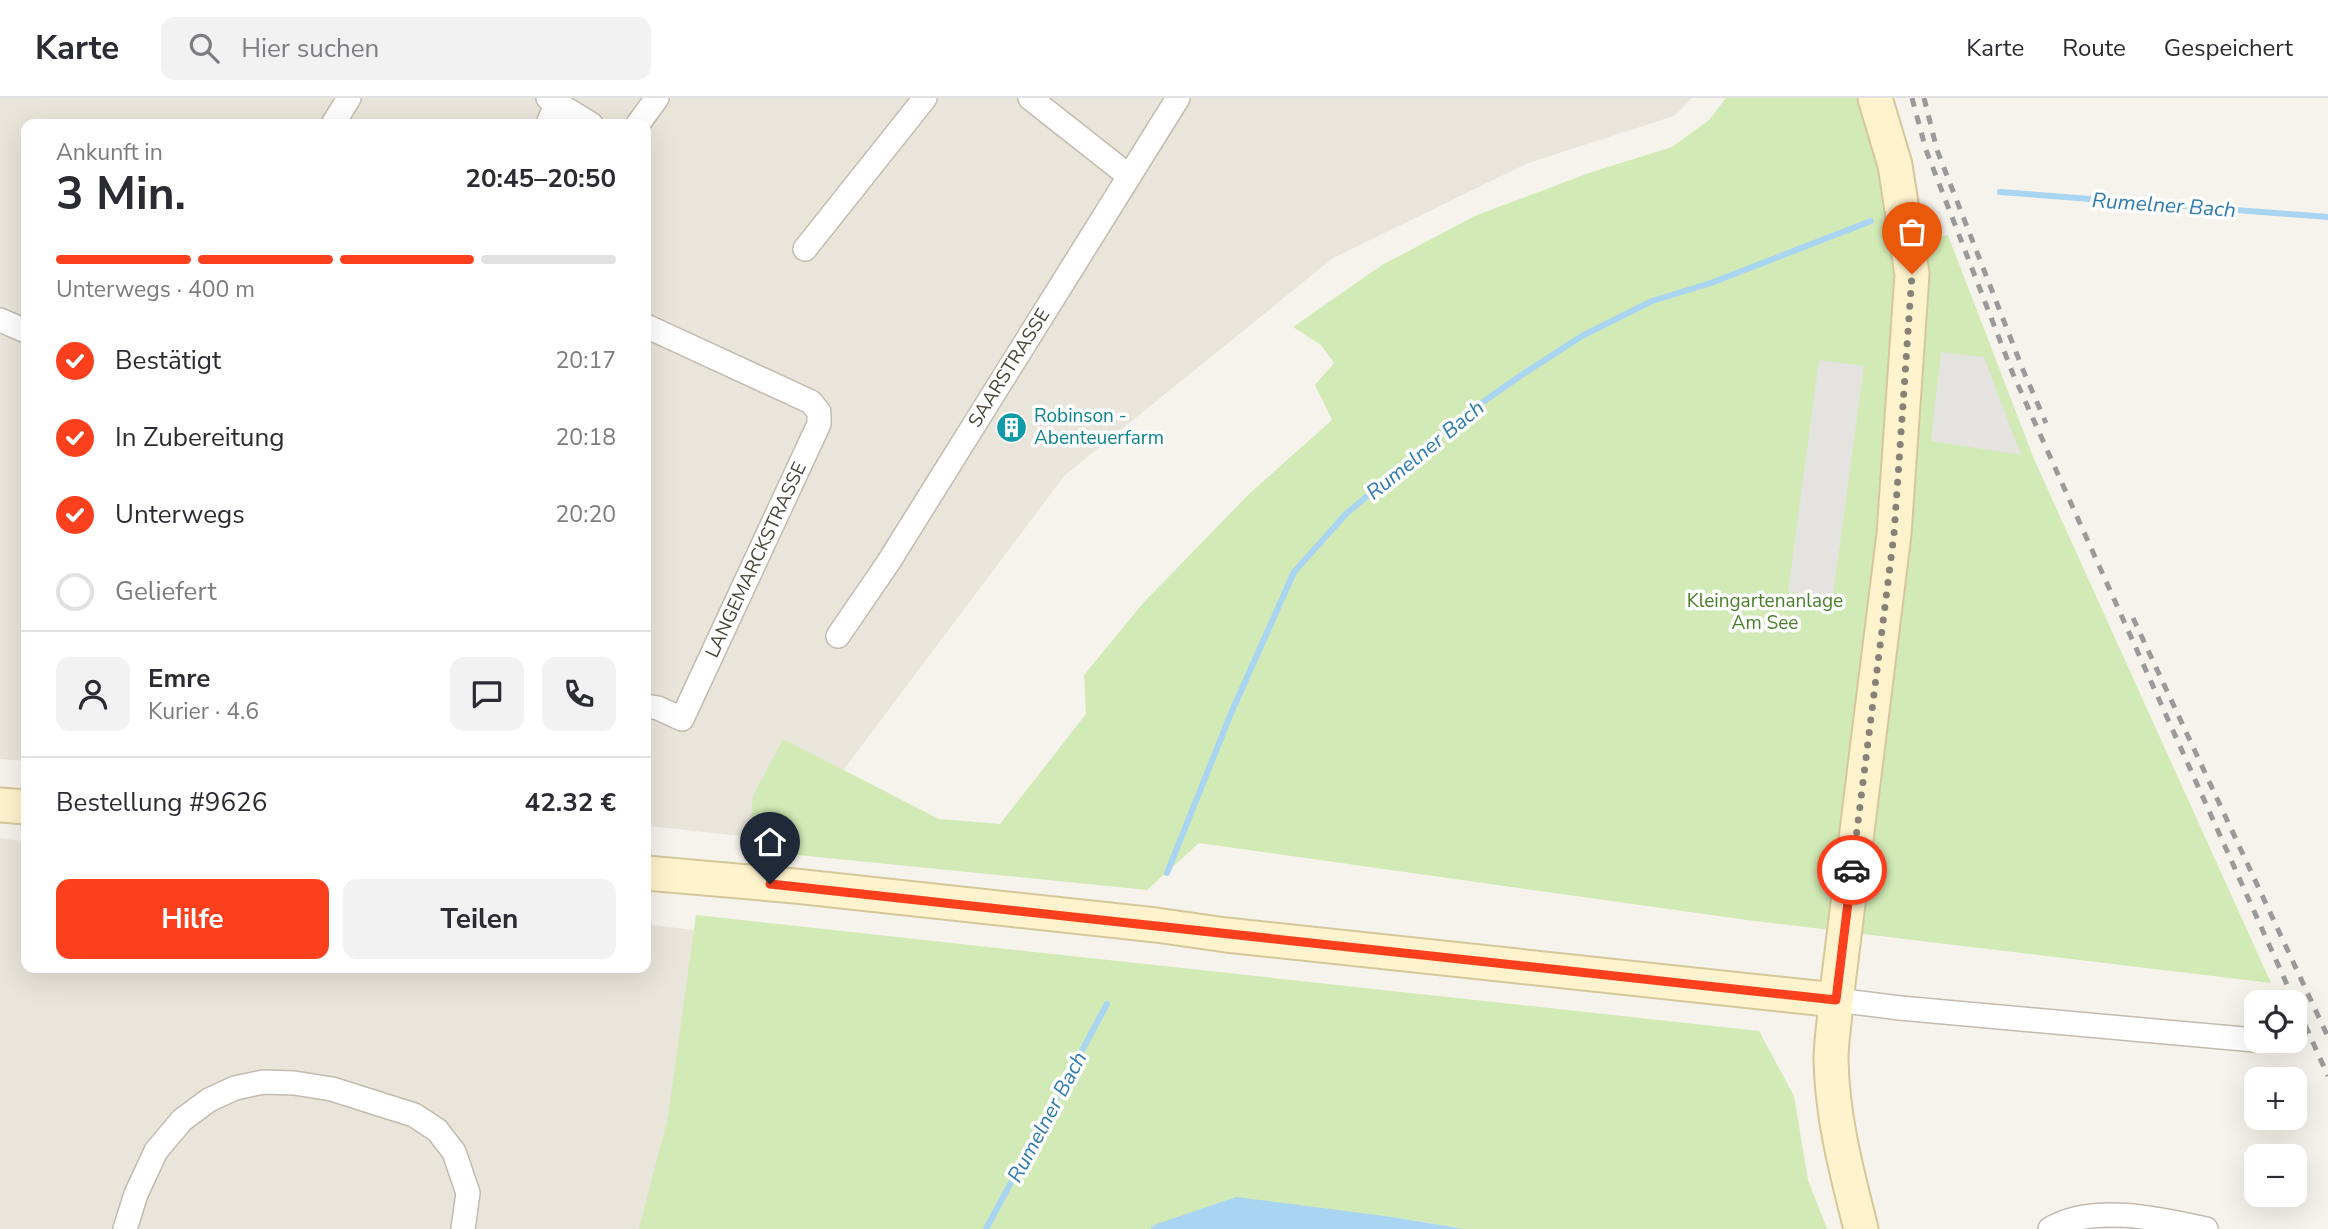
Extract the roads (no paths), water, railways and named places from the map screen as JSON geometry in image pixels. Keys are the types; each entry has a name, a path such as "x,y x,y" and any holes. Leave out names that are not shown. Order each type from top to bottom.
{"main road":[{"path":"1861,1229 1842,1153 1831,1058 1894,534 1912,274 1895,165 1875,98"},
{"path":"0,805 21,807"},
{"path":"651,873 795,886 1836,1000"}],"street":[{"path":"336,119 349,98"},
{"path":"642,119 657,98"},
{"path":"805,249 925,98"},
{"path":"1030,98 1129,176"},
{"name":"SAARSTRASSE","path":"838,636 888,563 1178,98"},
{"path":"551,109 578,119"},
{"path":"0,320 21,329"},
{"name":"LANGEMARCKSTRASSE","path":"651,334 811,402 819,412 819,424 682,719 651,707"},
{"path":"1836,1000 2244,1039"},
{"path":"125,1229 136,1194 156,1151 181,1120 209,1100 235,1088 263,1082 294,1083 332,1089 414,1115 437,1130 454,1152 468,1193 463,1229"},
{"path":"2050,1229 2084,1217 2119,1215 2172,1221 2206,1229"}],"water":[{"path":"1236,1197 1465,1229 1150,1229 1154,1225"}],"waterway":[{"name":"Rumelner Bach","path":"2000,192 2328,217"},
{"name":"Rumelner Bach","path":"1167,873 1232,711 1294,572 1346,514 1456,421 1582,336 1652,301 1711,283 1871,221"},
{"name":"Rumelner Bach","path":"986,1229 1107,1004"}],"railway":[{"path":"1912,98 1926,150 2013,374 2328,1076"},
{"path":"1924,98 1937,150 2046,423"},
{"path":"2133,618 2328,1037"}],"place":[{"name":"Robinson - Abenteuerfarm","path":"1011,427"}],"park label":[{"name":"Kleingartenanlage Am See","path":"1765,612"}]}
